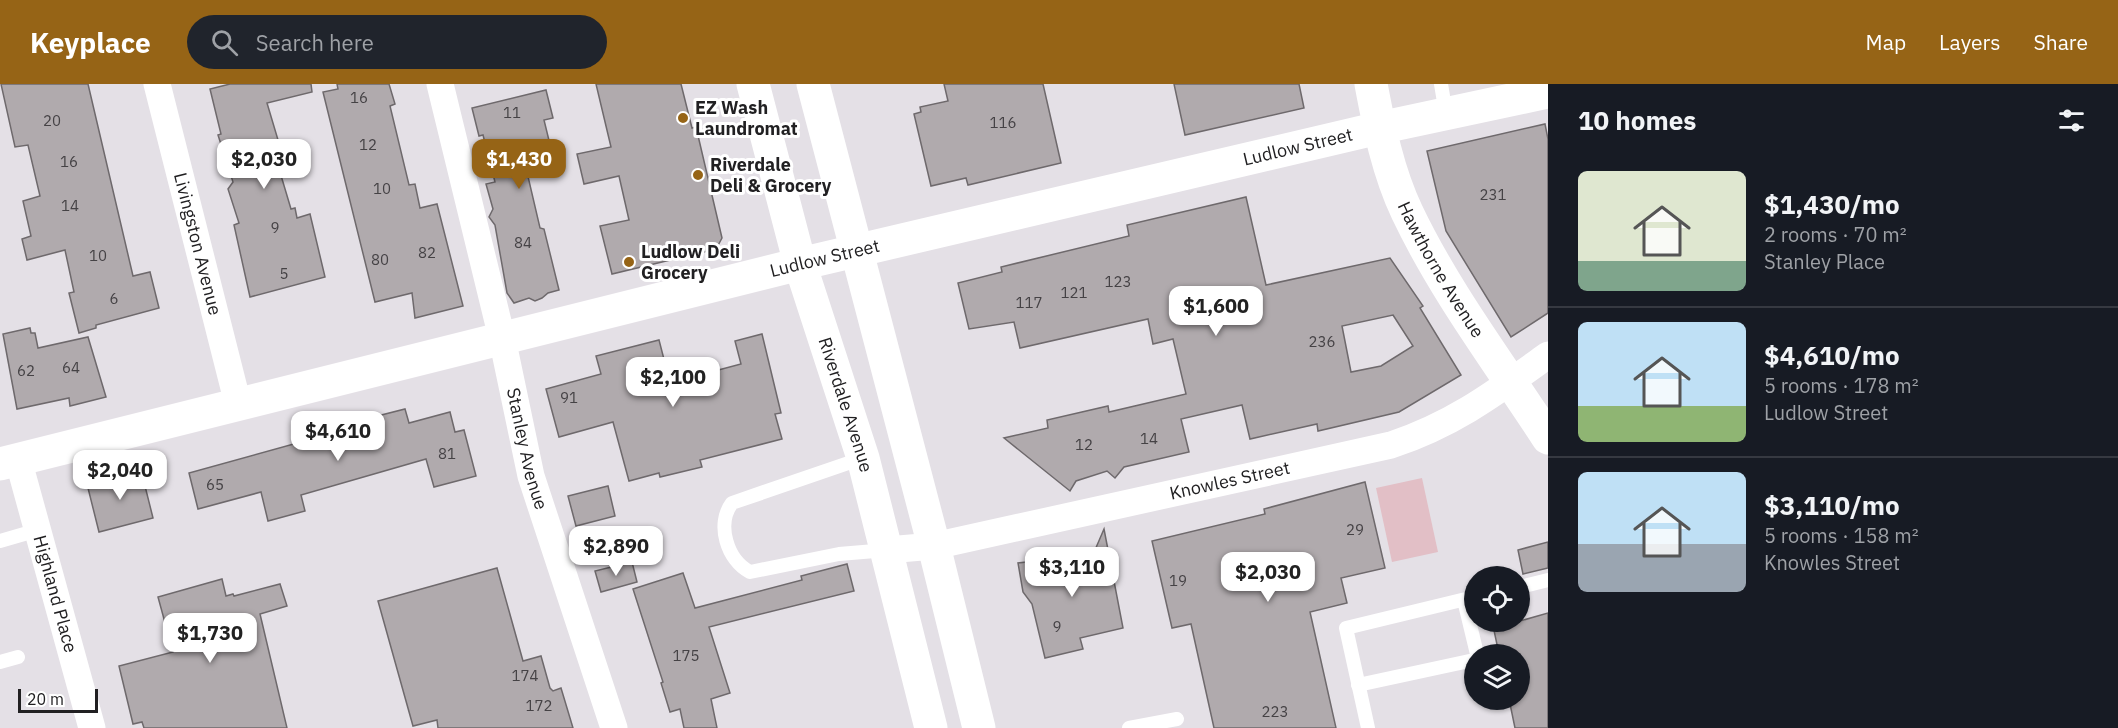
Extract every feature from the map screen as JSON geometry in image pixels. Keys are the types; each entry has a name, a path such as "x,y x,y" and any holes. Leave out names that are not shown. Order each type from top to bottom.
{"street":[{"name":"Livingston Avenue","path":"157,84 238,404"},
{"name":"Stanley Avenue","path":"440,84 502,338 531,476 614,728"},
{"name":"Riverdale Avenue","path":"753,84 800,264 863,458 931,728"},
{"path":"813,84 934,546 979,728"},
{"name":"Hawthorne Avenue","path":"1371,84 1379,128 1407,212 1460,305 1548,438"},
{"name":"Ludlow Street","path":"9,462 800,264 1379,128 1444,99 1548,92"},
{"name":"Knowles Street","path":"887,550 934,546 1391,446 1430,432 1469,410 1548,355"},
{"name":"Highland Place","path":"9,462 38,530 92,728"}],"lane":[{"path":"863,458 732,503 724,514 723,524 732,554 739,566 750,572 839,554 887,550"},
{"path":"0,542 38,530"},
{"path":"1530,584 1548,580"},
{"path":"1368,728 1346,628 1464,600"},
{"path":"0,662 18,657"},
{"path":"1358,685 1464,662"},
{"path":"1129,728 1177,719"}],"shaded area":[{"path":"1422,478 1438,552 1392,562 1376,488"}],"building":[{"path":"1,84 88,84 133,276 150,272 159,308 96,325 96,328 79,333 69,293 74,292 65,250 27,260 22,239 31,236 23,201 40,196 28,145 15,147"},
{"path":"230,84 311,84 312,92 267,103 281,150 274,152 291,209 295,208 297,218 310,214 325,277 250,297 234,225 239,223 228,189 233,182 218,135 221,134 210,89"},
{"path":"337,84 389,84 395,104 390,106 409,185 415,184 420,208 437,204 463,306 415,318 412,293 375,302 323,92 338,89"},
{"path":"596,84 681,84 692,128 696,127 722,238 716,249 612,274 600,226 629,220 619,176 584,184 577,154 611,147"},
{"path":"944,84 1043,84 1061,163 968,185 966,178 931,186 914,114 921,112 920,107 948,101"},
{"path":"1174,84 1299,84 1304,108 1185,135"},
{"path":"546,90 553,118 544,120 554,161 526,168 540,228 544,229 559,290 548,293 535,301 529,298 514,303 507,293 495,225 489,217 493,209 486,184 495,182 483,135 479,136 472,108"},
{"path":"1545,124 1548,139 1548,313 1511,337 1446,231 1427,151"},
{"path":"1246,197 1266,285 1390,258 1423,306 1420,308 1461,375 1399,412 1318,431 1317,424 1250,439 1242,405 1181,419 1189,452 1124,467 1115,478 1107,471 1076,481 1070,491 1004,438 1048,428 1047,420 1108,406 1109,412 1186,394 1173,339 1153,344 1148,319 1020,348 1014,322 969,329 958,283 1002,272 1001,267 1129,236 1127,225","holes":["1393,315 1413,346 1381,366 1351,372 1342,326"]},
{"path":"30,328 31,333 35,333 38,348 88,337 106,397 70,406 69,398 17,409 3,334"},
{"path":"762,334 781,413 775,414 782,439 700,460 702,467 660,477 659,473 629,481 613,422 559,437 546,389 601,374 596,356 659,340 667,371 674,369 677,381 741,364 735,341"},
{"path":"405,409 409,423 450,412 455,432 464,430 476,476 434,487 426,459 301,495 305,511 268,521 261,492 198,509 189,473 301,442 299,436"},
{"path":"141,470 153,518 99,532 87,484"},
{"path":"1365,482 1385,568 1341,578 1347,603 1310,612 1336,728 1214,728 1191,624 1172,628 1152,541 1265,514 1264,509"},
{"path":"608,486 615,516 576,526 568,496"},
{"path":"1104,529 1123,628 1080,638 1083,649 1045,658 1032,604 1023,592 1018,563 1045,560 1055,555 1063,557 1079,550 1092,557"},
{"path":"1548,542 1548,568 1530,572 1530,566 1521,566 1518,550"},
{"path":"632,562 637,582 601,592 595,571"},
{"path":"847,564 854,591 709,627 730,693 711,699 717,728 684,728 680,709 670,712 661,683 663,682 633,589 683,573 695,608 802,580 801,576"},
{"path":"497,568 523,661 541,656 550,688 553,691 561,688 573,728 438,728 437,720 413,726 378,601"},
{"path":"222,579 226,596 280,584 287,606 260,614 287,728 144,728 142,722 133,724 119,666 173,652 158,597"},
{"path":"1548,613 1548,728 1515,728 1511,710 1530,710 1530,644 1497,644 1494,632 1530,632 1530,618"}],"place":[{"name":"EZ Wash Laundromat","path":"683,118"},
{"name":"Riverdale Deli & Grocery","path":"698,175"},
{"name":"Ludlow Deli Grocery","path":"629,262"}]}
